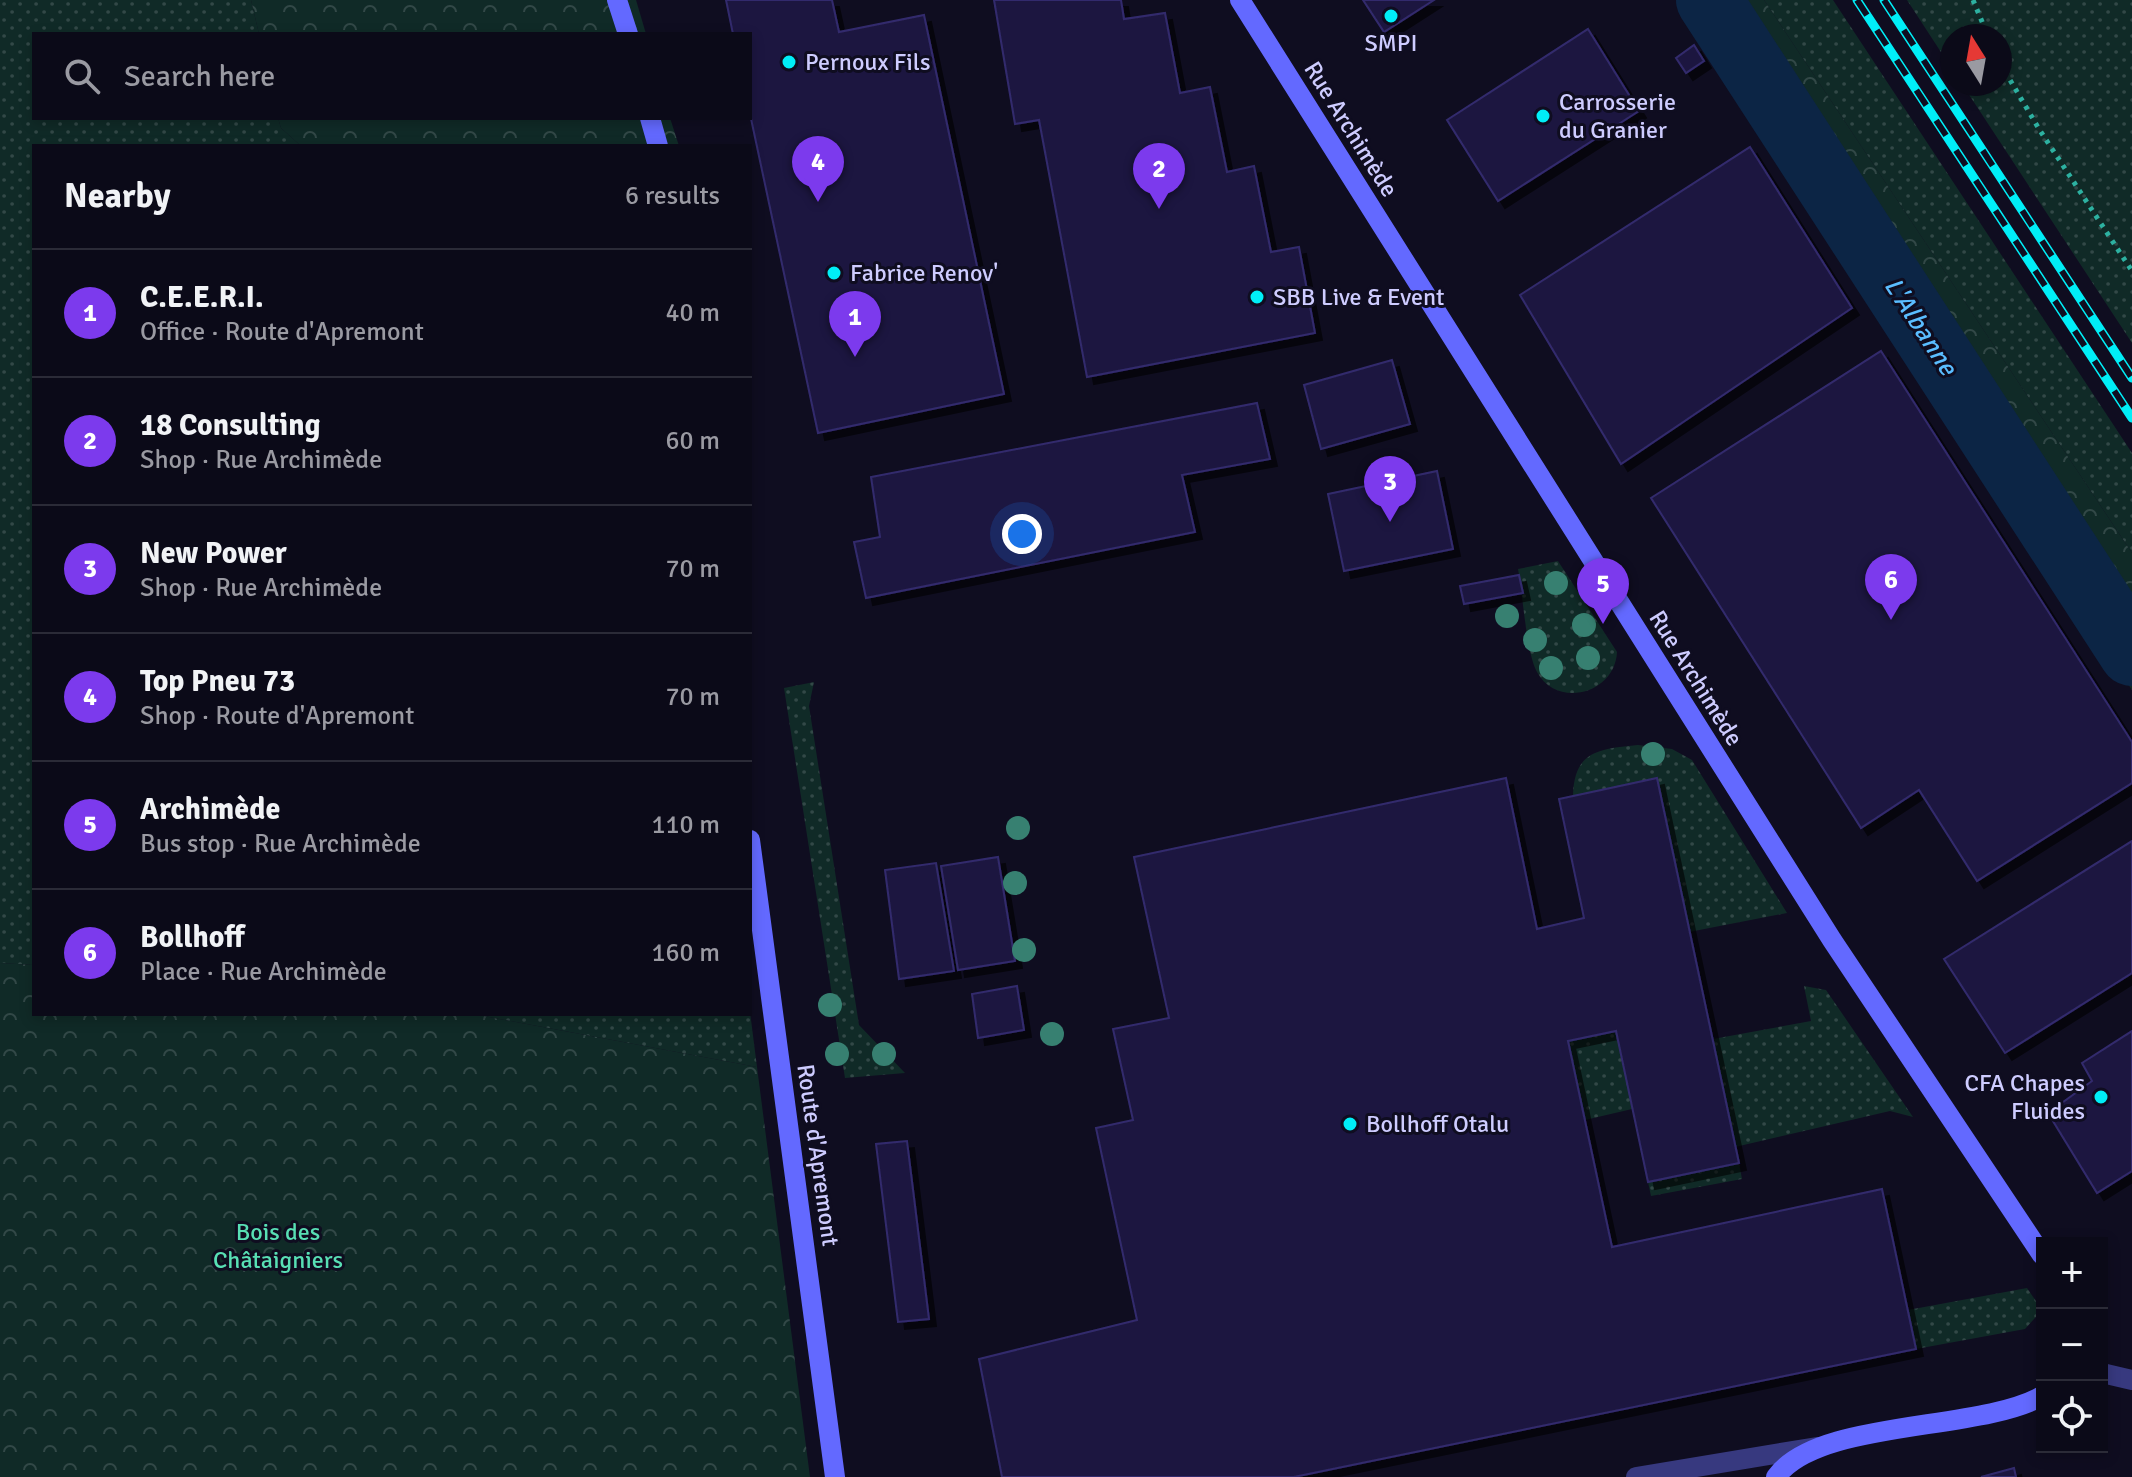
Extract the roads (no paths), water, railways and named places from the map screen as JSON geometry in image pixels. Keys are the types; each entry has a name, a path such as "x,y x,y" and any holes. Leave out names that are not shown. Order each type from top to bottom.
{"street":[{"path":"617,0 627,32"},
{"name":"Rue Archimède","path":"1240,0 1832,940 2036,1246"},
{"path":"651,120 657,144"},
{"name":"Route d'Apremont","path":"752,855 835,1477"},
{"path":"2108,1374 2132,1380"},
{"path":"1636,1477 1821,1446 2007,1409 2036,1398"},
{"path":"1776,1477 1790,1463 1821,1446"}],"waterway":[{"name":"L'Albanne","path":"1709,0 2132,653"}],"railway":[{"path":"1857,0 2132,418"},
{"path":"1884,0 2132,378"}],"place":[{"name":"SMPI","path":"1391,16"},
{"name":"Pernoux Fils","path":"789,62"},
{"name":"Carrosserie du Granier","path":"1543,116"},
{"name":"Top Pneu 73","path":"818,202"},
{"name":"18 Consulting","path":"1159,209"},
{"name":"Fabrice Renov'","path":"834,273"},
{"name":"SBB Live & Event","path":"1257,297"},
{"name":"C.E.E.R.I.","path":"855,357"},
{"name":"New Power","path":"1390,522"},
{"name":"Bollhoff","path":"1891,620"},
{"name":"Archimède","path":"1603,624"},
{"name":"CFA Chapes Fluides","path":"2101,1097"},
{"name":"Bollhoff Otalu","path":"1350,1124"}],"park label":[{"name":"Bois des Châtaigniers","path":"278,1246"}]}
